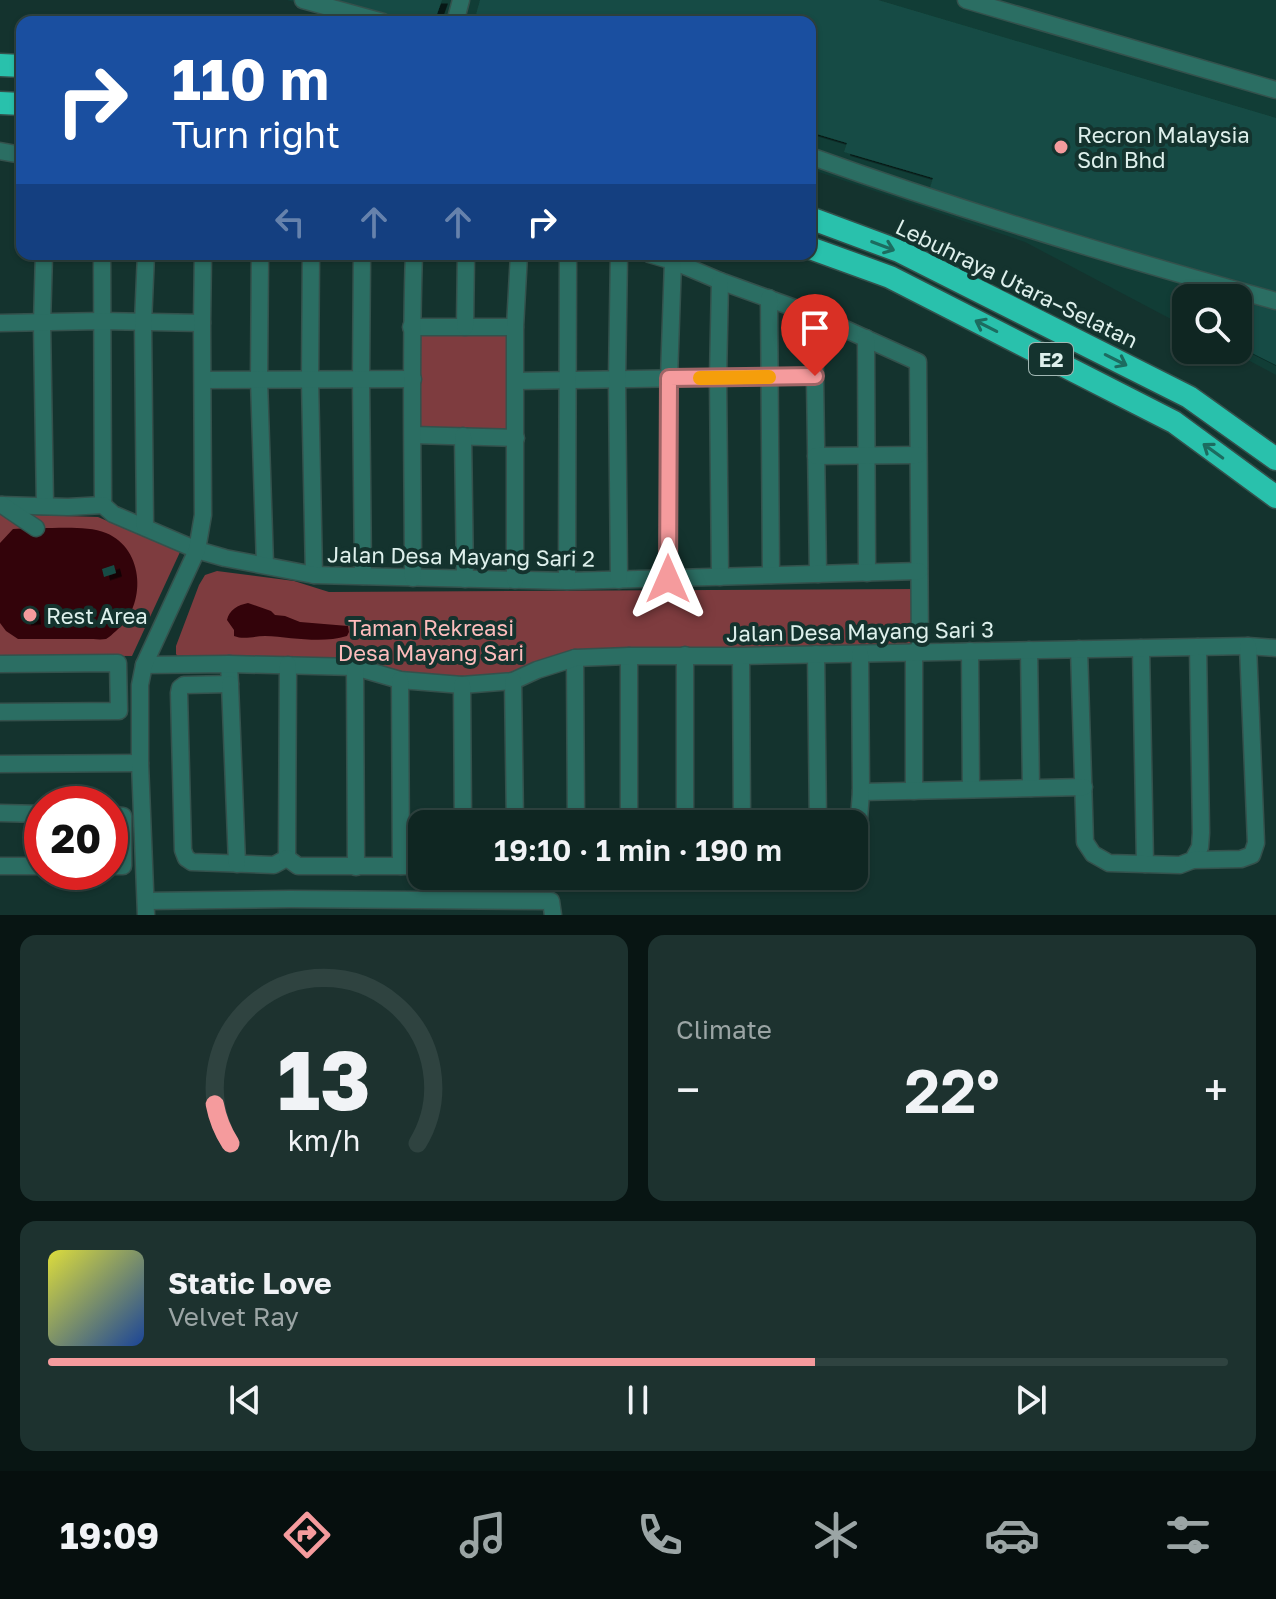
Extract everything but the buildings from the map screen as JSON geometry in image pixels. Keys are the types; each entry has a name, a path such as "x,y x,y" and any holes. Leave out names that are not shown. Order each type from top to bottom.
{"highway":[{"name":"Lebuhraya Utara–Selatan","path":"816,220 899,251 1189,397 1276,459"},
{"name":"E2","path":"816,250 890,277 1174,422 1276,497"}],"street":[{"path":"303,0 361,16"},
{"path":"966,0 1276,90"},
{"path":"816,158 903,189 1276,301"},
{"path":"44,260 45,506"},
{"path":"1,505 103,505 102,260"},
{"path":"145,527 143,323 146,260"},
{"path":"203,260 203,515 197,550 144,665 140,685 146,908 552,908"},
{"path":"260,260 259,380 265,565"},
{"path":"311,260 314,575"},
{"path":"362,260 363,576"},
{"path":"413,578 411,327 414,260"},
{"path":"465,327 466,260"},
{"path":"515,580 515,327 519,260"},
{"path":"567,581 568,260"},
{"path":"619,260 619,580"},
{"path":"670,260 814,315 918,362 919,571 914,791"},
{"path":"668,579 673,261"},
{"path":"720,281 720,577"},
{"path":"769,298 771,575"},
{"path":"814,315 818,574"},
{"path":"0,323 202,323"},
{"path":"411,327 515,327"},
{"path":"866,338 867,573"},
{"path":"516,381 815,376"},
{"path":"203,380 413,379"},
{"path":"413,435 516,438"},
{"path":"463,436 465,579"},
{"path":"816,456 918,455"},
{"path":"1,505 36,528"},
{"name":"Jalan Desa Mayang Sari 2","path":"103,505 113,514 197,550 314,575 567,581 919,571"},
{"path":"1079,649 1085,842 1093,854 1109,863 1180,865 1193,860 1241,859 1252,855 1256,843 1248,646"},
{"path":"1193,860 1200,847 1201,833 1198,647"},
{"path":"1141,648 1145,864"},
{"name":"Jalan Desa Mayang Sari 3","path":"144,665 355,667 400,680 462,685 513,681 575,658 1276,648"},
{"path":"1029,650 1031,788"},
{"path":"970,651 971,789"},
{"path":"816,654 818,810"},
{"path":"859,810 860,654"},
{"path":"685,655 685,810"},
{"path":"629,656 629,810"},
{"path":"741,656 742,810"},
{"path":"575,658 576,810"},
{"path":"0,664 118,663 119,711 0,712"},
{"path":"229,664 237,864"},
{"path":"287,858 288,665"},
{"path":"355,667 356,867"},
{"path":"400,680 401,866"},
{"path":"513,681 515,810"},
{"path":"230,684 184,685 180,688 183,850 192,862 274,865 287,858"},
{"path":"462,685 463,810"},
{"path":"0,764 140,763"},
{"path":"861,792 1084,787"},
{"path":"0,813 24,814"},
{"path":"287,858 298,866 408,866"},
{"path":"0,866 24,866"}],"shaded area":[{"name":"Recron Malaysia Sdn Bhd","path":"287,0 1276,0 1276,375 1252,362 1252,284 1172,284 1172,320 1025,242 816,171 816,16 345,16"},
{"path":"13,529 98,531 119,541 128,552 134,564 137,593 126,620 109,637 18,639 0,623 0,543"},
{"path":"248,603 300,622 348,626 349,632 347,636 327,640 234,636 228,616 234,608"}],"green space":[{"path":"419,334 507,334 508,431 419,429"},
{"path":"0,514 98,517 180,552 132,656 0,655"},
{"name":"Taman Rekreasi Desa Mayang Sari","path":"217,571 294,581 329,592 920,589 921,656 583,659 513,684 428,687 356,664 181,661 176,654 176,646 199,585 205,575"}],"slow traffic":[{"path":"700,378 769,377"}],"place":[{"name":"Recron Malaysia Sdn Bhd","path":"1061,147"},
{"name":"Rest Area","path":"30,615"}],"route":[{"path":"668,579 669,378 815,376"}]}
